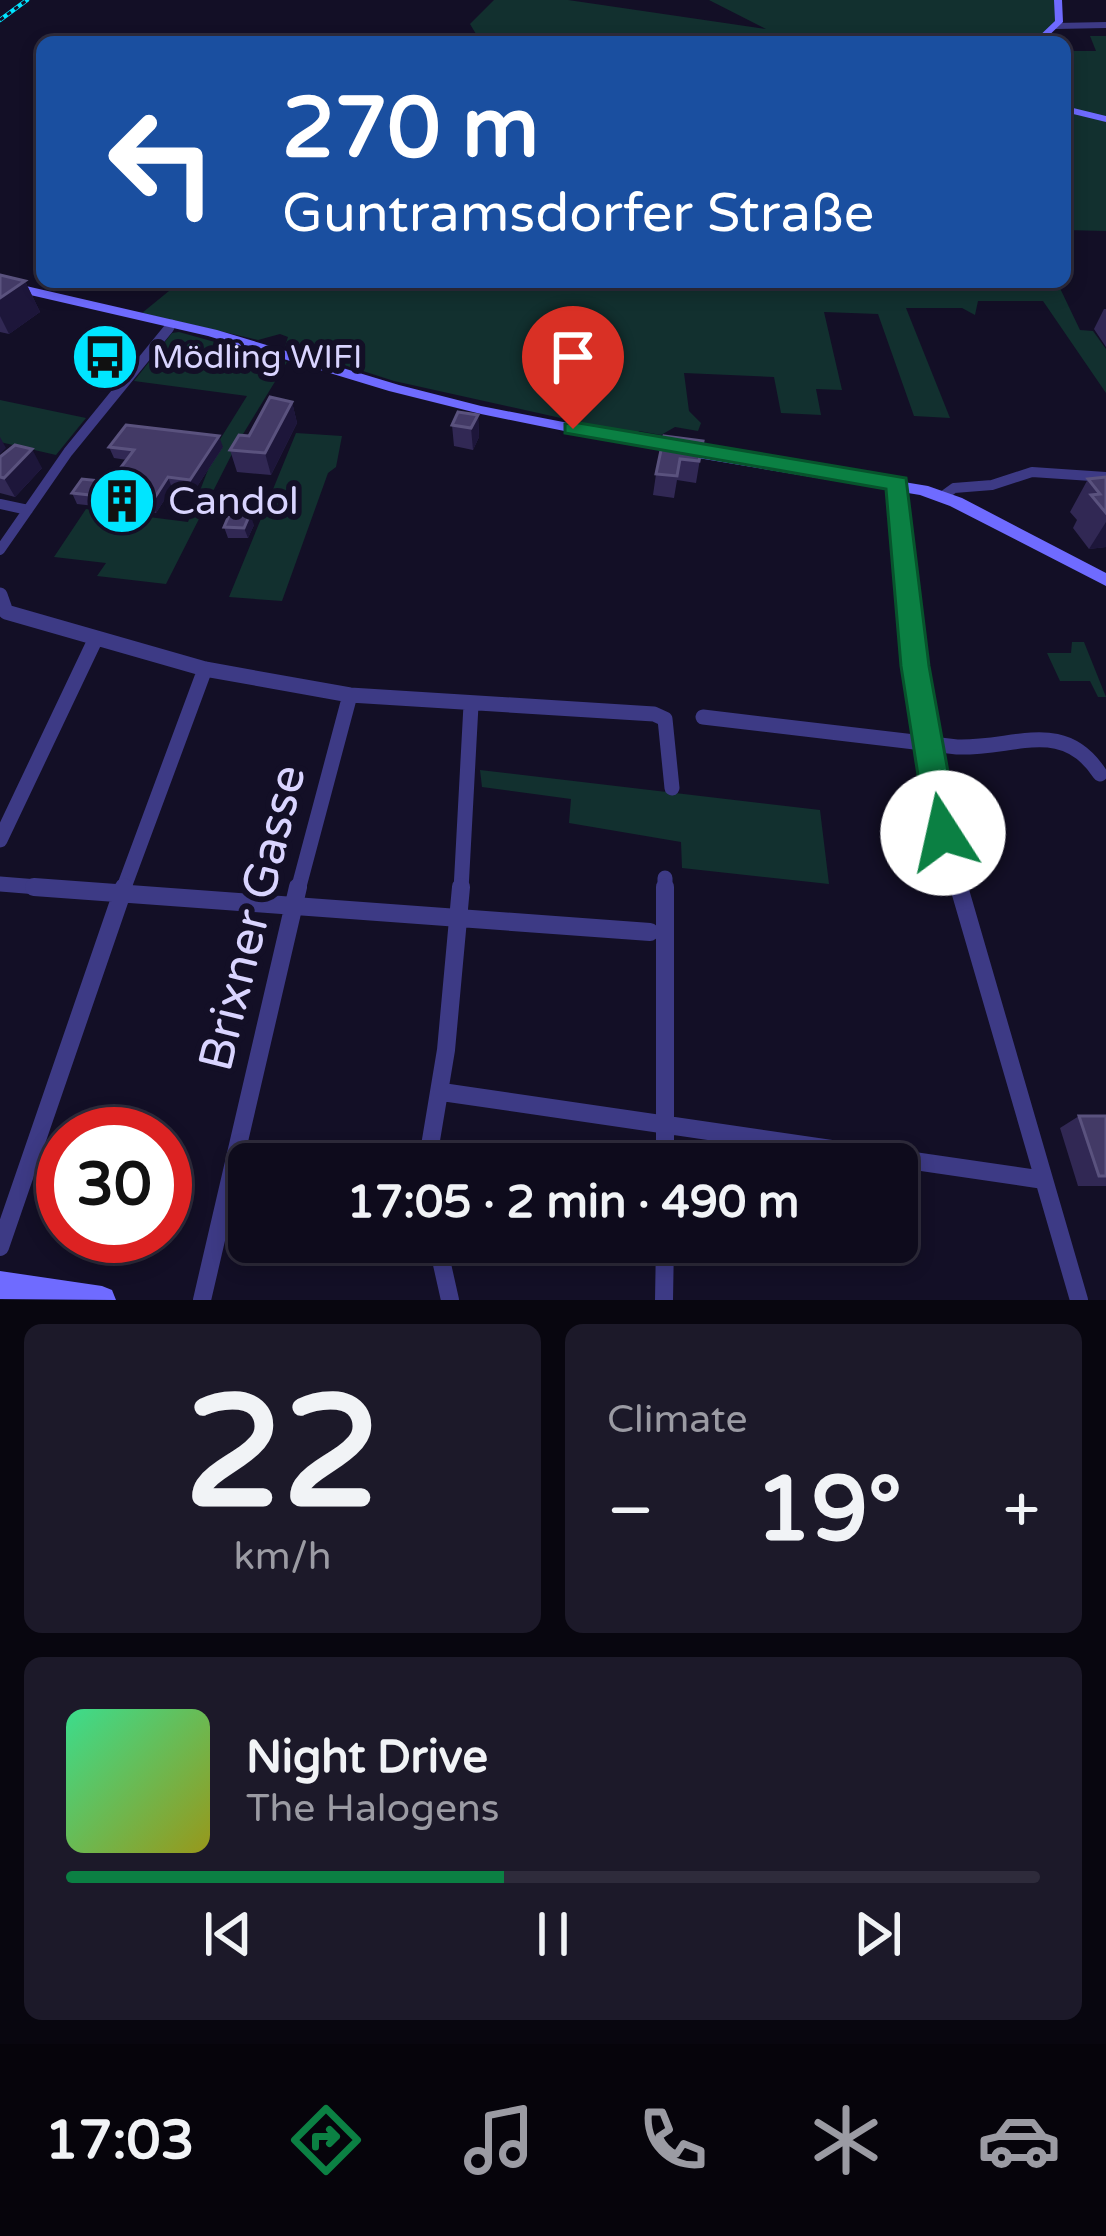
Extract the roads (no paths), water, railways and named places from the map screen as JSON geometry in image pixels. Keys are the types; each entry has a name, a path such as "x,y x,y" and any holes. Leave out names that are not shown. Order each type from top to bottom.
{"street":[{"path":"1044,36 1062,14 1058,0"},
{"path":"1056,26 1106,25"},
{"path":"1071,111 1106,119"},
{"path":"0,284 172,324 481,410 677,449 898,483 943,496 1106,580"},
{"path":"0,550 68,452 172,324"},
{"path":"943,496 954,488 992,485 1032,472 1106,477"},
{"path":"898,483 926,744 955,884 1079,1300"},
{"path":"0,504 28,510"},
{"path":"0,595 3,614 205,669 350,695 665,718 671,788"},
{"path":"0,840 96,638"},
{"path":"0,1247 121,895 205,669"},
{"name":"Brixner Gasse","path":"202,1300 294,903 350,695"},
{"path":"431,1143 442,1092 460,915 471,705"},
{"path":"703,717 994,748 1059,736 1090,755 1100,774"},
{"path":"665,878 665,1143"},
{"path":"0,884 650,932"},
{"path":"442,1092 1044,1180"},
{"path":"442,1263 450,1300"},
{"path":"664,1263 664,1300"},
{"path":"0,1285 103,1300"}],"railway":[{"path":"0,20 27,0"}],"place":[{"name":"Mödling WIFI","path":"105,357"},
{"name":"Candol","path":"122,501"}]}
